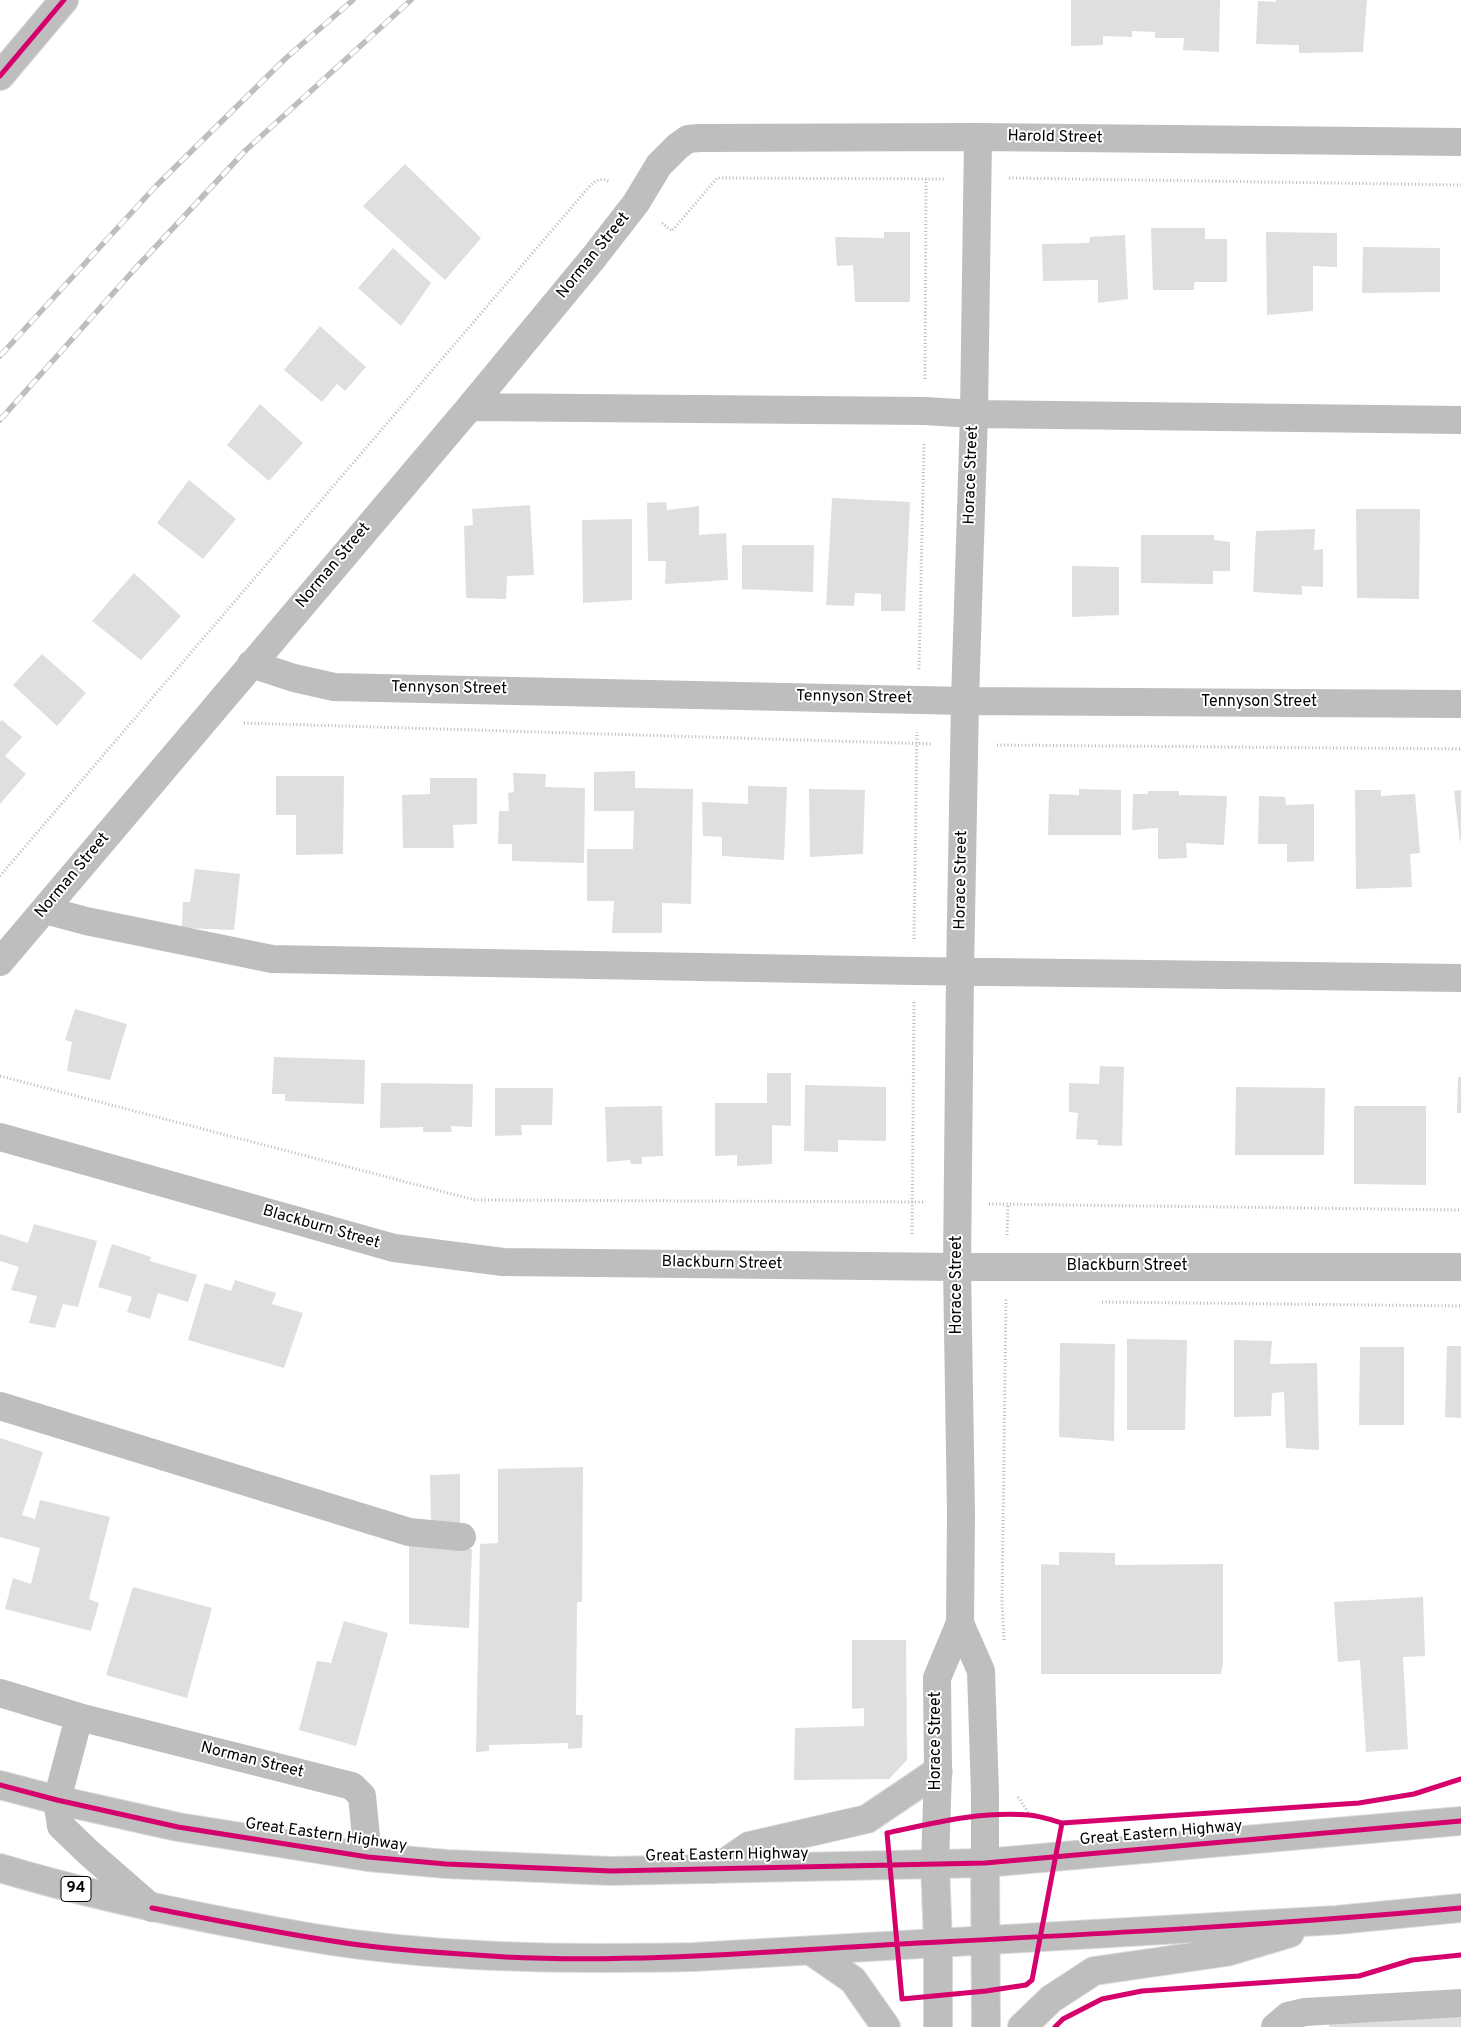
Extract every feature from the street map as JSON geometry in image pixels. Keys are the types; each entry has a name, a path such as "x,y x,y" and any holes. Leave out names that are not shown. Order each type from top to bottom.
{"main road":[{"path":"0,76 64,0"},
{"name":"Harold Street","path":"659,164 678,146 688,140 699,138 978,137 1461,142"},
{"name":"Horace Street","path":"938,2027 938,1942 935,1864 938,1771 937,1678 960,1623 961,1514 957,1267 960,972 965,701 974,414 978,137"},
{"name":"Norman Street","path":"0,962 470,407 594,257 636,204 659,164"},
{"path":"470,407 925,411 974,414 1461,420"},
{"name":"Tennyson Street","path":"251,664 294,678 334,687 965,701 1461,704"},
{"path":"45,910 86,922 272,959 960,972 1461,978"},
{"name":"Blackburn Street","path":"0,1137 394,1248 503,1262 957,1267 1461,1267"},
{"path":"0,1406 409,1532 462,1537"},
{"name":"Horace Street","path":"960,1623 981,1671 987,1940 986,2027"},
{"name":"Norman Street","path":"0,1693 79,1717 352,1786 362,1796 368,1857"},
{"path":"79,1717 56,1800 61,1826 152,1908"},
{"path":"716,1869 749,1846 866,1819 938,1771"},
{"name":"Great Eastern Highway","path":"0,1785 56,1800 178,1827 368,1857 446,1864 611,1871 985,1863 1461,1821"},
{"name":"94","path":"0,1868 53,1884 152,1908 286,1933 362,1945 505,1957 587,1959 694,1957 1337,1920 1461,1908"},
{"path":"1022,2027 1051,1999 1094,1971 1226,1952 1337,1920"},
{"path":"811,1951 853,1980 886,2027"},
{"path":"1275,2027 1281,2021 1295,2014 1318,2019 1461,2002"}],"path":[{"path":"0,876 595,180 602,179 608,181 621,189 636,204 656,217 672,231 717,178 978,178 1461,185"},
{"path":"202,722 965,744 1461,749"},
{"path":"0,1076 475,1200 958,1203 1461,1210"},
{"path":"1004,1641 1002,1602 1006,1266"},
{"path":"1006,1301 1016,1301"},
{"path":"1095,1302 1461,1306"},
{"path":"1016,1794 1030,1815"},
{"path":"985,1815 1030,1815 1038,1817"}],"building":[{"path":"1071,0 1220,0 1219,52 1183,50 1184,38 1155,38 1155,32 1132,31 1132,37 1103,36 1103,45 1071,46"},
{"path":"1276,0 1367,0 1363,52 1299,53 1299,45 1256,44 1258,1 1276,2"},
{"path":"405,164 481,238 445,280 363,206"},
{"path":"1151,228 1205,228 1205,239 1227,239 1227,282 1194,282 1194,290 1153,290"},
{"path":"884,232 910,232 910,302 855,302 853,265 837,266 835,237 884,238"},
{"path":"1266,232 1337,233 1337,267 1313,266 1313,311 1267,315"},
{"path":"1125,235 1128,299 1098,303 1098,280 1043,281 1042,244 1089,243 1090,237"},
{"path":"1363,247 1440,248 1440,292 1362,293"},
{"path":"393,248 431,283 401,326 358,288"},
{"path":"320,326 366,367 345,391 337,384 322,402 284,370"},
{"path":"260,404 303,443 269,481 227,445"},
{"path":"189,480 236,519 203,559 157,523"},
{"path":"832,498 910,502 905,611 881,611 881,594 855,593 854,606 826,605"},
{"path":"666,502 667,510 699,506 699,535 726,533 728,580 665,584 666,561 648,561 647,503"},
{"path":"530,505 534,575 507,576 506,599 466,598 464,526 473,525 472,509"},
{"path":"1356,509 1420,509 1419,599 1357,598"},
{"path":"632,519 632,600 583,603 582,520"},
{"path":"1315,529 1314,550 1323,549 1323,587 1302,586 1302,595 1253,592 1256,531"},
{"path":"1141,535 1214,535 1214,540 1230,542 1230,571 1213,571 1213,584 1141,583"},
{"path":"742,545 814,545 813,592 742,589"},
{"path":"1072,566 1119,567 1119,615 1072,617"},
{"path":"134,573 181,616 141,660 92,621"},
{"path":"42,654 86,693 57,726 13,685"},
{"path":"2,720 22,737 5,756 26,774 0,804 0,722"},
{"path":"635,771 635,788 693,789 691,904 662,903 662,933 612,933 614,901 587,901 587,849 633,849 634,811 594,811 594,772"},
{"path":"513,773 546,774 545,787 585,788 584,863 512,861 512,844 498,844 499,811 509,811 508,793 514,792"},
{"path":"276,776 344,776 343,854 296,855 296,815 276,815"},
{"path":"430,778 477,778 477,824 453,825 454,848 403,848 402,795 430,794"},
{"path":"748,786 787,787 784,860 722,856 722,837 703,836 702,802 748,804"},
{"path":"809,789 865,790 863,854 810,857"},
{"path":"1079,789 1121,790 1121,835 1048,835 1049,794 1079,795"},
{"path":"1355,790 1381,790 1381,796 1415,794 1420,853 1410,854 1412,887 1356,889"},
{"path":"1461,790 1461,841 1460,841 1454,791"},
{"path":"1148,791 1179,791 1179,795 1227,796 1224,845 1186,843 1187,858 1158,859 1158,828 1132,830 1133,794 1148,794"},
{"path":"1259,796 1285,797 1286,805 1314,804 1314,861 1287,862 1287,844 1258,844"},
{"path":"195,869 240,874 234,930 182,928 183,902 190,902"},
{"path":"75,1009 127,1024 110,1080 67,1071 72,1042 65,1040"},
{"path":"274,1057 365,1060 364,1104 285,1101 285,1094 272,1094"},
{"path":"1100,1066 1124,1067 1122,1146 1097,1145 1098,1140 1076,1139 1078,1113 1069,1112 1069,1083 1099,1084"},
{"path":"767,1073 791,1073 791,1126 772,1125 772,1164 737,1166 737,1155 715,1156 715,1103 767,1103"},
{"path":"1458,1077 1461,1077 1461,1113 1457,1113"},
{"path":"381,1083 473,1084 472,1127 451,1126 452,1132 423,1132 423,1127 380,1128"},
{"path":"805,1085 886,1087 886,1141 838,1140 838,1152 804,1151"},
{"path":"1236,1087 1325,1088 1324,1155 1235,1155"},
{"path":"495,1088 553,1088 552,1125 521,1125 522,1135 495,1136"},
{"path":"662,1106 663,1156 642,1157 642,1164 631,1164 630,1160 607,1162 605,1107"},
{"path":"1354,1106 1426,1106 1426,1185 1354,1184"},
{"path":"34,1224 97,1241 78,1307 63,1304 55,1328 29,1323 37,1296 11,1290 19,1267 0,1261 0,1234 28,1243"},
{"path":"112,1244 151,1257 150,1261 197,1275 188,1302 158,1293 150,1319 127,1312 132,1297 98,1287"},
{"path":"235,1280 276,1293 272,1304 303,1313 284,1368 188,1340 205,1283 231,1291"},
{"path":"1127,1339 1187,1340 1185,1430 1127,1430"},
{"path":"1234,1340 1272,1341 1270,1364 1317,1363 1319,1450 1286,1448 1284,1392 1272,1393 1271,1416 1234,1417"},
{"path":"1060,1343 1115,1344 1114,1441 1059,1437"},
{"path":"1447,1346 1461,1346 1461,1418 1445,1417"},
{"path":"1360,1347 1404,1347 1404,1425 1359,1425"},
{"path":"0,1438 43,1452 22,1515 35,1519 40,1500 110,1517 89,1599 99,1603 91,1631 5,1609 13,1578 31,1584 40,1548 0,1537"},
{"path":"583,1467 582,1602 577,1602 576,1715 583,1715 582,1748 568,1749 568,1743 489,1745 489,1751 476,1752 480,1544 498,1543 498,1469"},
{"path":"460,1474 460,1524 431,1525 430,1475"},
{"path":"409,1546 472,1549 469,1628 409,1624"},
{"path":"1059,1552 1115,1553 1115,1565 1223,1564 1223,1663 1221,1674 1041,1674 1041,1564 1059,1565"},
{"path":"133,1587 212,1608 187,1698 106,1675"},
{"path":"1423,1597 1425,1656 1403,1657 1408,1749 1366,1752 1360,1660 1338,1662 1334,1602"},
{"path":"344,1621 388,1633 356,1746 299,1730 317,1661 331,1663"},
{"path":"852,1640 906,1640 907,1760 889,1779 794,1780 795,1728 864,1726 864,1708 852,1709"},
{"path":"1461,2015 1461,2027 1329,2027 1329,2022"}],"railway":[{"path":"0,356 156,186 286,58 353,0"},
{"path":"0,420 133,271 246,150 411,0"}],"cycle path":[{"path":"0,76 64,0"},
{"path":"1062,1823 1032,1980 1026,1985 986,1991 902,1999 887,1833 975,1816 1029,1815 1062,1823 1359,1803 1414,1794 1461,1779"},
{"path":"0,1785 57,1800 178,1827 368,1857 446,1864 611,1871 985,1863 1461,1821"},
{"path":"152,1908 282,1933 360,1945 505,1957 560,1959 723,1955 1201,1928 1461,1908"},
{"path":"1055,2027 1063,2019 1102,1999 1142,1991 1359,1976 1412,1960 1461,1955"}]}
